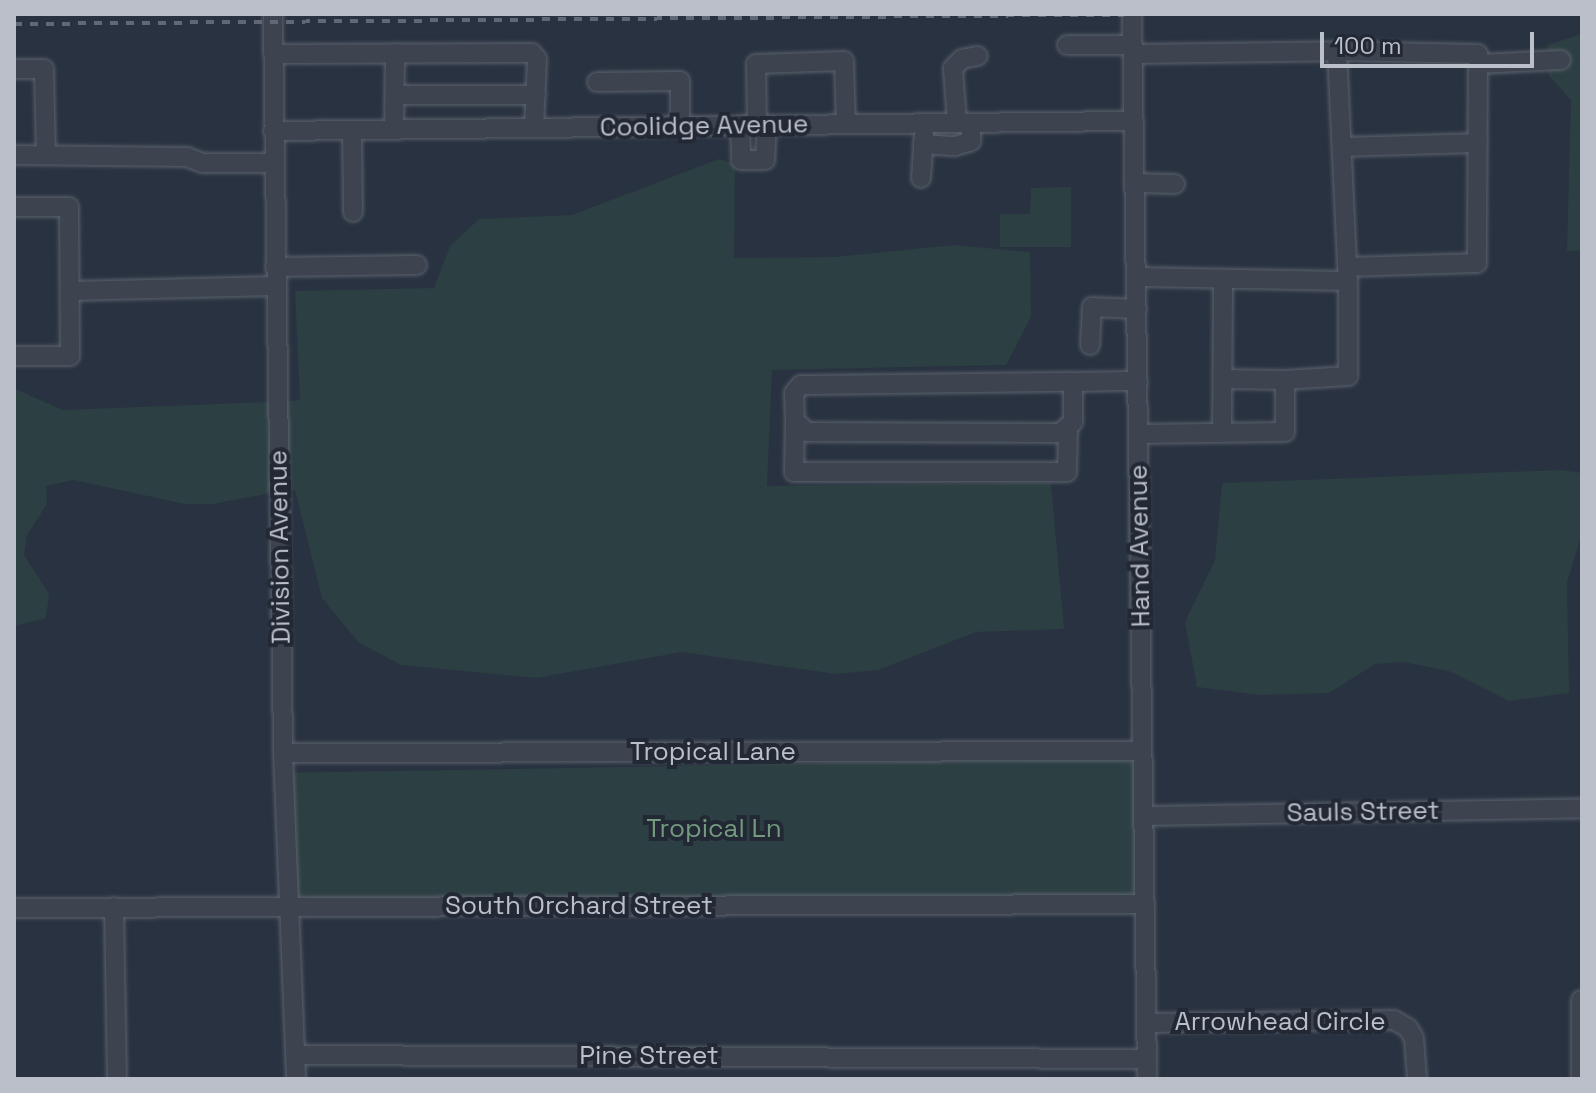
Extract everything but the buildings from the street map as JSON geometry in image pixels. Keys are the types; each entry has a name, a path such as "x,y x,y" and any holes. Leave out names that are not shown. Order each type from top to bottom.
{"street":[{"name":"Division Avenue","path":"273,14 283,753 296,1079"},
{"name":"Hand Avenue","path":"1132,14 1147,1079"},
{"path":"1067,45 1133,50 1478,54 1477,263 1223,281 1136,277"},
{"path":"1223,379 1285,380 1348,376 1348,274 1337,51"},
{"path":"394,129 395,53"},
{"path":"273,54 532,53 537,59 534,128"},
{"path":"923,144 955,146 971,141 964,123 953,68 962,59 978,56"},
{"path":"1478,64 1561,60"},
{"path":"755,125 756,64 844,61 846,124"},
{"path":"14,69 44,69 46,155"},
{"path":"597,82 680,81 680,126"},
{"path":"395,95 536,95"},
{"name":"Coolidge Avenue","path":"273,131 1134,121"},
{"path":"921,178 925,123"},
{"path":"352,130 353,212"},
{"path":"1342,147 1478,143"},
{"path":"14,155 187,157 203,163 273,163"},
{"path":"1135,183 1175,184"},
{"path":"14,207 69,207 70,291 70,356 14,356"},
{"path":"275,267 417,265"},
{"path":"1222,432 1223,281"},
{"path":"70,291 275,286"},
{"path":"1090,345 1092,307 1137,309"},
{"path":"1138,434 1285,432 1285,380"},
{"path":"795,421 807,432 1060,433 1073,422 1073,382"},
{"path":"1068,429 1067,472 794,472 794,393 801,385 1138,382"},
{"name":"Tropical Lane","path":"283,753 1142,751"},
{"name":"Sauls Street","path":"1143,816 1582,808"},
{"name":"South Orchard Street","path":"14,908 1145,904"},
{"path":"114,907 117,1079"},
{"path":"1581,1000 1581,1079"},
{"name":"Arrowhead Circle","path":"1146,1023 1394,1020 1408,1028 1414,1038 1417,1079"},
{"name":"Pine Street","path":"296,1055 1146,1059"}],"green space":[{"path":"1582,34 1582,250 1567,251 1571,100 1549,76 1547,45"},
{"path":"719,159 735,164 734,258 835,257 954,245 1030,252 1031,317 1006,365 772,370 767,486 1051,483 1064,629 976,632 878,670 836,674 682,652 536,678 401,665 358,642 322,598 295,490 287,491 285,402 300,400 295,291 434,288 450,246 479,219 572,215"},
{"path":"1071,187 1071,247 1000,247 1000,214 1030,214 1031,188"},
{"path":"14,388 62,410 269,402 271,493 213,504 185,504 73,480 46,486 47,504 27,535 24,555 49,594 46,618 14,626"},
{"path":"1561,470 1582,473 1582,533 1567,583 1569,693 1509,701 1449,671 1403,662 1375,664 1329,693 1259,695 1197,687 1185,622 1215,560 1222,483"},
{"name":"Tropical Ln","path":"1134,758 1136,897 294,912 291,773"}],"railway":[{"path":"14,24 1182,14"}]}
